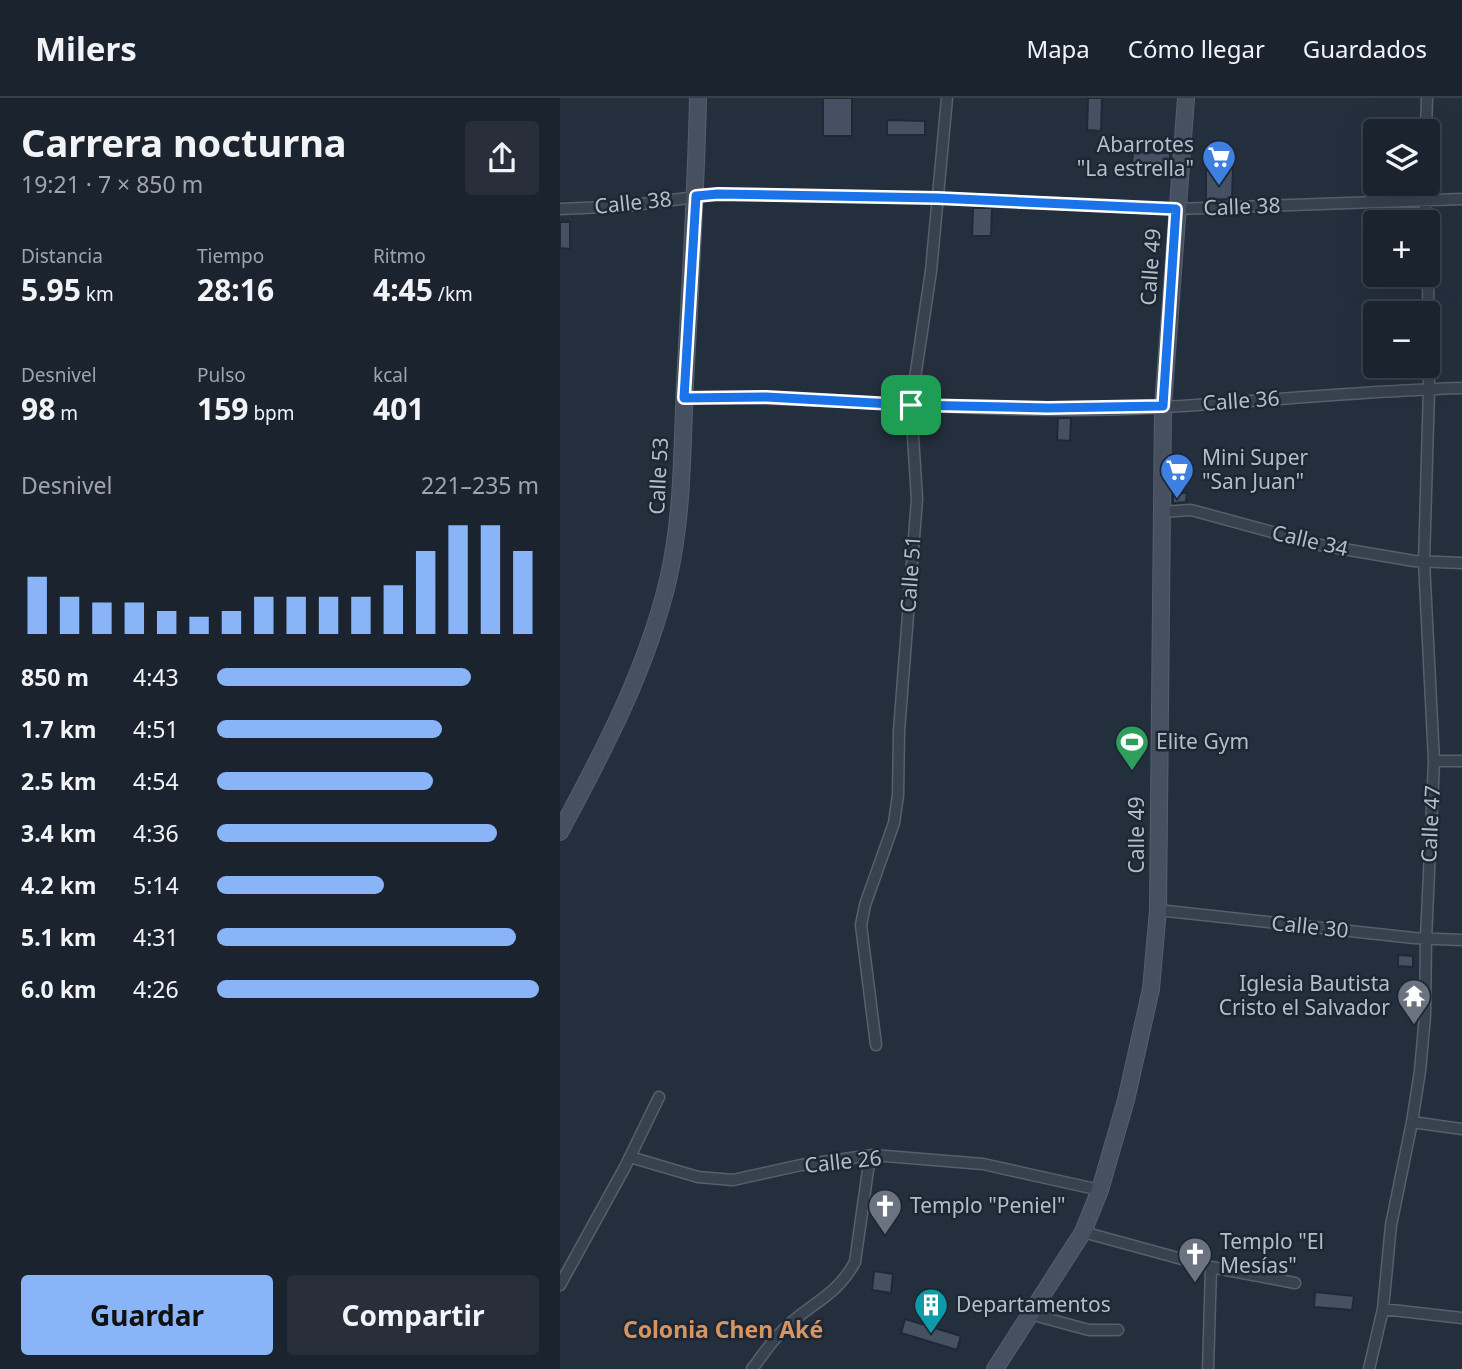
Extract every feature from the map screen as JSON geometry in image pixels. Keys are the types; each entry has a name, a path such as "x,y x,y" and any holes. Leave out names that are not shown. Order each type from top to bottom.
{"street":[{"name":"Calle 53","path":"560,832 627,700 653,634 669,578 677,522 696,196 698,98"},
{"name":"Calle 51","path":"876,1045 861,925 865,905 894,823 898,795 899,731 917,499 911,405 931,271 947,98"},
{"name":"Calle 49","path":"995,1369 1083,1232 1100,1190 1126,1100 1151,989 1158,910 1163,406 1186,98"},
{"path":"1426,119 1427,98"},
{"name":"Calle 38","path":"560,209 627,206 718,194 937,198 1176,209 1462,199"},
{"path":"1425,196 1425,210"},
{"name":"Calle 47","path":"1369,1369 1383,1309 1391,1225 1412,1122 1420,1071 1424,1016 1434,761 1424,562 1429,389 1428,287"},
{"name":"Calle 36","path":"684,398 766,397 911,405 1048,408 1163,406 1462,388"},
{"name":"Calle 34","path":"1161,512 1191,510 1320,545 1424,562 1462,562"},
{"path":"1434,761 1462,761"},
{"name":"Calle 30","path":"1158,910 1426,939 1462,940"},
{"path":"560,1285 630,1157 659,1097"},
{"path":"1412,1122 1462,1129"},
{"path":"752,1369 784,1329 832,1293 848,1275 855,1262 868,1170 873,1155"},
{"name":"Calle 26","path":"630,1157 698,1177 733,1180 801,1165 873,1155 984,1164 1100,1190"},
{"path":"1083,1232 1211,1268 1295,1283"},
{"path":"1208,1369 1211,1268"},
{"path":"1383,1309 1462,1318"},
{"path":"1030,1314 1089,1330 1118,1330"}],"building":[{"path":"823,98 852,98 852,136 823,136"},
{"path":"1088,98 1102,98 1101,131 1087,130"},
{"path":"887,120 925,121 925,135 887,135"},
{"path":"1133,152 1170,153 1170,165 1132,163"},
{"name":"Abarrotes \"La estrella\"","path":"1206,167 1233,168 1232,199 1206,200"},
{"path":"973,208 992,208 991,236 972,236"},
{"path":"560,222 570,222 570,249 560,248"},
{"path":"1058,418 1071,418 1070,441 1057,440"},
{"path":"1173,493 1187,493 1186,502 1173,503"},
{"path":"1398,955 1413,956 1413,967 1398,966"},
{"path":"874,1271 893,1274 891,1293 872,1290"},
{"path":"1315,1292 1354,1296 1352,1310 1314,1307"},
{"name":"Departamentos","path":"905,1319 961,1336 957,1350 901,1333"}],"place":[{"name":"Abarrotes \"La estrella\"","path":"1219,187"},
{"name":"Mini Super \"San Juan\"","path":"1177,500"},
{"name":"Elite Gym","path":"1132,772"},
{"name":"Iglesia Bautista Cristo el Salvador","path":"1414,1026"},
{"name":"Templo \"Peniel\"","path":"885,1236"},
{"name":"Templo \"El Mesías\"","path":"1195,1284"},
{"name":"Departamentos","path":"931,1335"}],"district":[{"name":"Colonia Chen Aké","path":"723,1330"}],"route":[{"path":"718,194 937,198 1176,209 1163,406 1048,408 911,405 766,397 684,398 696,196 718,194"}]}
